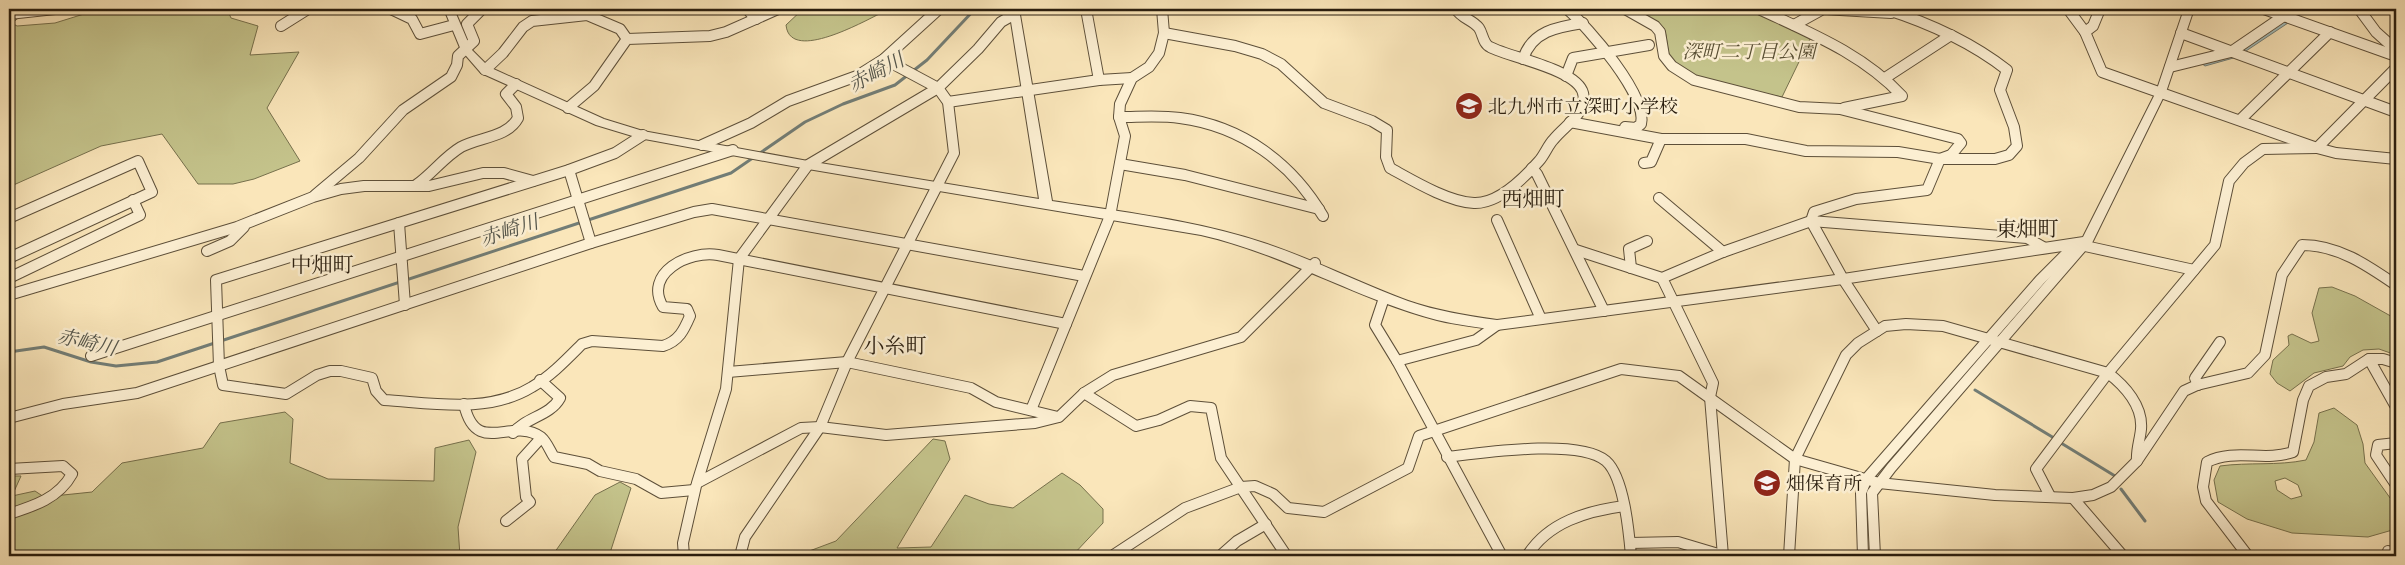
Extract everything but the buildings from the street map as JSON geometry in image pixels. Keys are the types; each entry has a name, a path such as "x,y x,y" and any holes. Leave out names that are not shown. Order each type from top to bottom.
{"street":[{"path":"9,14 55,9"},
{"path":"281,26 308,9"},
{"path":"391,9 412,19 420,34 454,25"},
{"path":"449,9 454,25 466,50 485,70 600,122 643,134 808,165 1046,203 1110,216 1181,226 1226,236 1313,265 1384,298 1476,324 1497,325 1604,311 1843,279 2045,248 2079,245 2194,270"},
{"path":"312,197 358,158 403,110 451,77 457,65 458,56 474,41 467,24 482,9"},
{"path":"747,9 756,19"},
{"path":"627,39 710,36 726,32 778,9"},
{"path":"702,145 751,123 796,97 857,76 884,59 939,9"},
{"path":"1086,9 1100,80"},
{"path":"948,102 1026,89 1132,78 1149,67 1159,53 1164,33 1162,9"},
{"path":"1164,33 1248,49 1277,61 1311,95 1327,104 1375,121 1387,130 1386,157 1390,168 1473,203 1492,200 1539,162 1554,138 1582,108 1585,99 1581,88 1566,76 1485,44 1481,30 1460,15 1456,9"},
{"path":"1567,9 1583,23 1605,52 1632,91 1643,114 1641,124 1636,128 1589,126"},
{"path":"1625,9 1655,26 1660,32 1664,56 1672,66 1694,80 1799,107 1840,109 1958,139 1962,143 1951,155 1940,159 1928,190 1857,198 1831,204 1814,212 1811,221 1843,279 1878,331"},
{"path":"1758,9 1842,49 1885,78 1902,96 1840,109"},
{"path":"1794,25 1823,9 1903,14"},
{"path":"1570,122 1662,139 1746,138 1806,151 1898,152 1940,159 1995,159 2009,154 2017,146 2014,127 2000,90 2008,70 1990,56 1951,36 1903,14 1885,9"},
{"path":"2068,9 2085,32 2102,72 2317,148 2336,153 2396,159"},
{"path":"2085,32 2093,26 2100,9"},
{"path":"1875,556 1872,493 1994,341 2040,280 2079,245 2088,240 2161,92 2189,9"},
{"path":"2264,9 2396,56"},
{"path":"2170,67 2231,52 2294,9"},
{"path":"2359,9 2376,32 2396,50"},
{"path":"684,556 683,543 696,487 726,389 739,259 767,218 808,165 938,88 978,49 1001,22 1015,12 1046,203"},
{"path":"485,70 503,53 523,27 532,21 587,15 620,29 627,39"},
{"path":"1523,59 1525,48 1534,38 1555,28 1583,23"},
{"path":"2240,120 2330,32"},
{"path":"2181,34 2396,112"},
{"path":"1885,78 1951,36"},
{"path":"568,108 594,86 627,39"},
{"path":"1566,76 1574,58 1649,45"},
{"path":"740,556 745,536 820,427 847,362 954,153 948,102 938,88 884,59"},
{"path":"2050,496 2036,469 2108,373 2215,245 2229,181 2244,163 2263,149 2278,147 2317,148 2396,68"},
{"path":"1032,410 1084,276 1110,216 1125,136 1119,117 1120,104 1132,78"},
{"path":"415,186 432,175 458,149 467,143 504,132 514,125 519,116 518,106 506,94 516,84"},
{"path":"1119,117 1187,118 1216,126 1266,150 1284,163 1312,196 1321,213 1185,175 1120,164"},
{"path":"643,134 615,153 569,170 216,280 219,366 223,385 268,393 286,394 296,390 316,375 341,371 372,378 376,392 384,400 464,404 508,398 532,387 582,344 592,341 663,346 672,344 679,339 690,316 687,309 663,306 658,301 656,292 664,275 674,265 696,254 739,259 1066,324"},
{"path":"1644,163 1651,162 1662,139"},
{"path":"91,356 733,150"},
{"path":"9,218 138,161 152,192 9,258"},
{"path":"1532,168 1537,174 1576,250 1604,311"},
{"path":"569,170 591,243"},
{"path":"9,295 248,223 312,197 364,186 429,186 483,173 504,173 534,181"},
{"path":"1659,198 1722,252"},
{"path":"9,278 140,216 133,200"},
{"path":"9,418 63,404 137,393 591,243 694,212 712,209 1084,276"},
{"path":"1498,220 1541,319"},
{"path":"1576,250 1662,278 1722,252 1811,221 2026,238 2045,248"},
{"path":"207,251 230,240 248,223"},
{"path":"399,223 406,305"},
{"path":"1632,268 1629,249 1647,241"},
{"path":"1112,556 1185,508 1241,487 1255,486 1273,494 1288,508 1324,512 1408,468 1419,436 1621,369 1679,376 1795,459 1867,478 1879,483 1976,493 2073,498 2093,495 2111,487 2137,461 2184,391 2198,385 2248,373 2265,355 2270,322 2282,276 2302,245 2320,246 2357,260 2396,285"},
{"path":"464,404 465,417 477,430 498,434 524,432 541,438 554,457 588,464 600,471 636,479 661,493 696,487 801,428 820,427 886,435 1035,423 1059,417 1084,393 1113,375 1241,337 1313,265"},
{"path":"1630,543 1678,542 1724,556 1710,397 1713,383 1662,278"},
{"path":"1384,298 1375,325 1397,361 1502,556"},
{"path":"1789,556 1795,459 1846,354 1885,326 1906,324 1943,326 2108,373 2117,379 2142,416 2142,430 2135,451 2137,461"},
{"path":"1397,361 1476,340 1497,325"},
{"path":"1863,556 1861,493 1867,478 1994,341"},
{"path":"2198,385 2195,378 2220,342"},
{"path":"2369,359 2396,407"},
{"path":"2249,556 2206,501 2203,488 2207,462 2217,456 2230,454 2265,459 2280,458 2293,452 2303,400 2309,386 2326,377 2346,374 2369,359 2383,359 2396,363"},
{"path":"728,372 847,362 970,388 996,402 1059,417"},
{"path":"513,433 519,423 548,412 559,401 560,398 540,380"},
{"path":"1084,393 1136,426 1159,420 1188,405 1202,405 1211,408 1221,458 1286,555"},
{"path":"506,521 530,502 526,497 522,458 541,438"},
{"path":"2396,443 2378,446 2376,455 2396,485"},
{"path":"1447,457 1539,448 1587,451 1606,461 1613,474 1624,506 1631,556"},
{"path":"9,469 63,466 72,474 68,483 57,492 31,506 9,514"},
{"path":"2073,498 2123,556"},
{"path":"1527,556 1530,549 1565,523 1586,513 1624,506"},
{"path":"1220,556 1237,541 1266,524"}],"green space":[{"path":"9,9 30,9 12,23 17,26 55,23 100,9 227,9 231,18 258,26 250,55 299,52 267,108 300,161 254,179 233,184 198,184 162,134 101,146 9,187"},
{"path":"803,9 889,9 849,29 815,40 801,41 791,36 786,25"},
{"name":"深町二丁目公園","path":"1629,9 1758,12 1811,37 1782,97 1740,90 1695,77 1683,70 1671,59 1664,28"},
{"path":"2332,287 2355,296 2396,319 2396,355 2379,349 2363,350 2350,357 2343,366 2314,373 2290,391 2277,383 2270,374 2273,360 2289,345 2288,336 2292,334 2311,343 2319,341 2312,313 2319,288"},
{"path":"2334,408 2357,425 2363,444 2365,463 2393,502 2396,529 2368,537 2292,533 2247,519 2218,502 2214,480 2220,466 2306,460 2314,442 2319,413","holes":["2285,478 2298,485 2302,496 2291,499 2277,490 2275,481"]},
{"path":"285,412 293,419 290,463 328,479 434,481 435,448 469,440 476,452 458,527 460,556 9,556 9,476 21,476 12,496 35,491 44,497 92,492 122,463 203,448 220,423"},
{"path":"933,439 945,441 950,459 897,548 931,547 965,495 989,504 1013,508 1062,473 1080,485 1103,509 1103,523 1072,556 796,556 836,541"},
{"path":"620,482 631,488 609,556 552,556 595,495"}],"water":[{"path":"2302,9 2309,9 2237,57 2205,66 2201,63 2240,50"}],"waterway":[{"name":"赤崎川","path":"9,352 44,347 91,362 116,366 157,362 731,173 805,122 843,104 895,85 927,60 975,9"},
{"path":"1975,390 2054,438"},
{"path":"2061,443 2115,476"},
{"path":"2121,489 2145,521"}],"place":[{"name":"北九州市立深町小学校","path":"1469,106"},
{"name":"畑保育所","path":"1767,483"}],"district":[{"name":"西畑町","path":"1533,199"},
{"name":"東畑町","path":"2027,229"},
{"name":"中畑町","path":"322,265"},
{"name":"小糸町","path":"895,346"}]}
